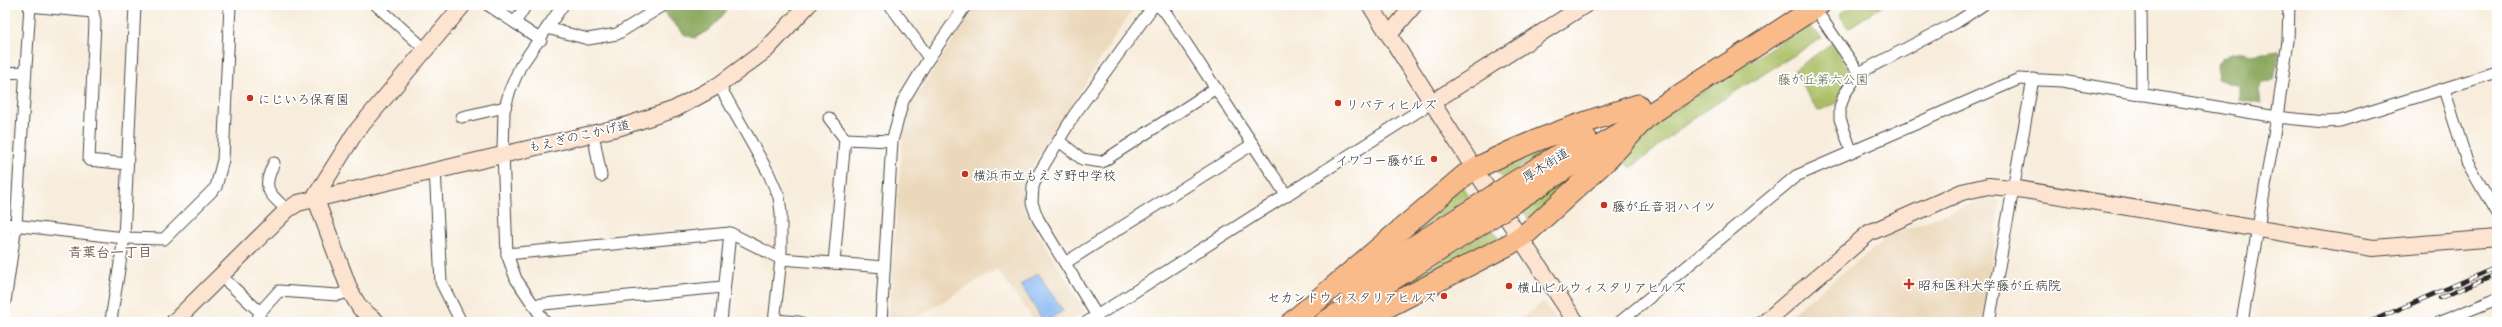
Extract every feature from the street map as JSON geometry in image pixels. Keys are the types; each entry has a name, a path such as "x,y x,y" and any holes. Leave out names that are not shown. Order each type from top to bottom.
{"highway":[{"name":"厚木街道","path":"1325,322 1482,213 1644,109 1794,5"},
{"name":"厚木街道","path":"1644,109 1820,12"},
{"path":"1294,322 1464,174 1593,119 1644,109"},
{"path":"1358,322 1519,238 1609,158 1644,109"},
{"name":"厚木街道","path":"1294,322 1482,213"}],"street":[{"path":"113,322 111,320 124,238 135,5"},
{"path":"5,224 124,238 164,239 216,187 223,160 230,5"},
{"path":"377,5 426,50"},
{"path":"377,322 360,308 350,292 315,197 355,132 463,5"},
{"path":"488,5 516,22 541,40"},
{"path":"516,22 526,5"},
{"path":"545,322 516,279 507,254 503,153 506,107 520,67 541,40 547,28 564,5"},
{"path":"547,28 588,39 616,34 664,5"},
{"name":"もえぎのこかげ道","path":"174,322 222,277 287,210 298,203 315,197 621,127 675,109 719,85 766,50 808,5"},
{"path":"890,5 929,58"},
{"path":"881,322 892,141 903,101 929,58 966,5"},
{"path":"1097,316 1038,219 1032,203 1033,186 1074,115 1154,5"},
{"path":"1157,5 1166,12 1287,196"},
{"path":"1370,5 1431,103 1576,322"},
{"path":"1389,35 1414,5"},
{"path":"1087,322 1585,5"},
{"path":"1851,150 1840,119 1840,108 1844,95 1859,73 1957,22 1983,5"},
{"path":"2140,5 2142,95"},
{"path":"2242,322 2259,230 2277,117 2288,41 2289,5"},
{"path":"5,302 16,226 29,6 93,12 96,21 89,160 127,164"},
{"path":"1820,12 1859,73"},
{"path":"5,73 25,72"},
{"path":"1620,322 1796,176 1851,150 2019,79 2062,81 2277,117 2325,122 2340,121 2497,72"},
{"path":"1989,322 2012,188 2033,79"},
{"path":"719,85 775,184 781,213 781,259 774,321 799,322"},
{"path":"1059,141 1082,159 1102,162 1216,88"},
{"path":"2444,89 2468,162 2497,214"},
{"path":"462,117 506,107"},
{"path":"829,118 844,139 834,263"},
{"path":"593,133 601,176"},
{"path":"844,139 892,141"},
{"path":"1065,263 1253,144"},
{"path":"270,167 266,184 269,192 287,210"},
{"path":"435,169 441,282 461,322"},
{"path":"1768,321 1869,233 1968,191 1988,186 2012,188 2373,248 2497,238"},
{"path":"507,254 730,233 781,259 884,267"},
{"path":"721,322 723,287 730,233"},
{"path":"222,277 259,317 279,291 338,295 350,292"},
{"path":"533,305 723,287"},
{"path":"2441,322 2497,299"}],"shaded area":[{"name":"横浜市立もえぎ野中学校","path":"976,5 1135,5 1035,163 1025,185 1025,207 1034,226 1086,312 1070,322 1035,322 997,269 909,322 888,322 903,129 911,105"},
{"name":"昭和医科大学藤が丘病院","path":"1995,198 2000,202 1983,322 1784,322 1785,319 1890,235 1984,199"},
{"path":"1544,302 1557,322 1516,322"}],"green space":[{"path":"675,5 725,5 725,13 710,29 695,38 685,35 663,12"},
{"path":"1854,5 1884,5 1848,28 1839,14"},
{"path":"1808,24 1822,38 1699,114 1631,168 1621,158 1668,113"},
{"name":"藤が丘第六公園","path":"1832,43 1850,73 1839,102 1818,111 1793,71"},
{"path":"2246,51 2251,55 2278,51 2279,53 2274,81 2263,82 2259,89 2261,104 2239,100 2239,86 2216,79 2217,67 2225,56"},
{"path":"1577,132 1503,178 1493,167"},
{"path":"1598,159 1529,221 1522,208"},
{"path":"1461,185 1470,198 1369,263"},
{"path":"1492,228 1502,244 1346,321"}],"water":[{"path":"1038,273 1063,311 1044,322 1021,285"}],"railway":[{"path":"2369,322 2497,267"},
{"path":"2440,298 2497,274"}],"place":[{"name":"にじいろ保育園","path":"250,98"},
{"name":"リバティヒルズ","path":"1338,103"},
{"name":"イワコー藤が丘","path":"1434,159"},
{"name":"横浜市立もえぎ野中学校","path":"965,174"},
{"name":"藤が丘音羽ハイツ","path":"1604,205"},
{"name":"昭和医科大学藤が丘病院","path":"1909,284"},
{"name":"横山ビルウィスタリアヒルズ","path":"1509,286"},
{"name":"セカンドウィスタリアヒルズ","path":"1444,296"}],"district":[{"name":"青葉台一丁目","path":"110,251"}]}
